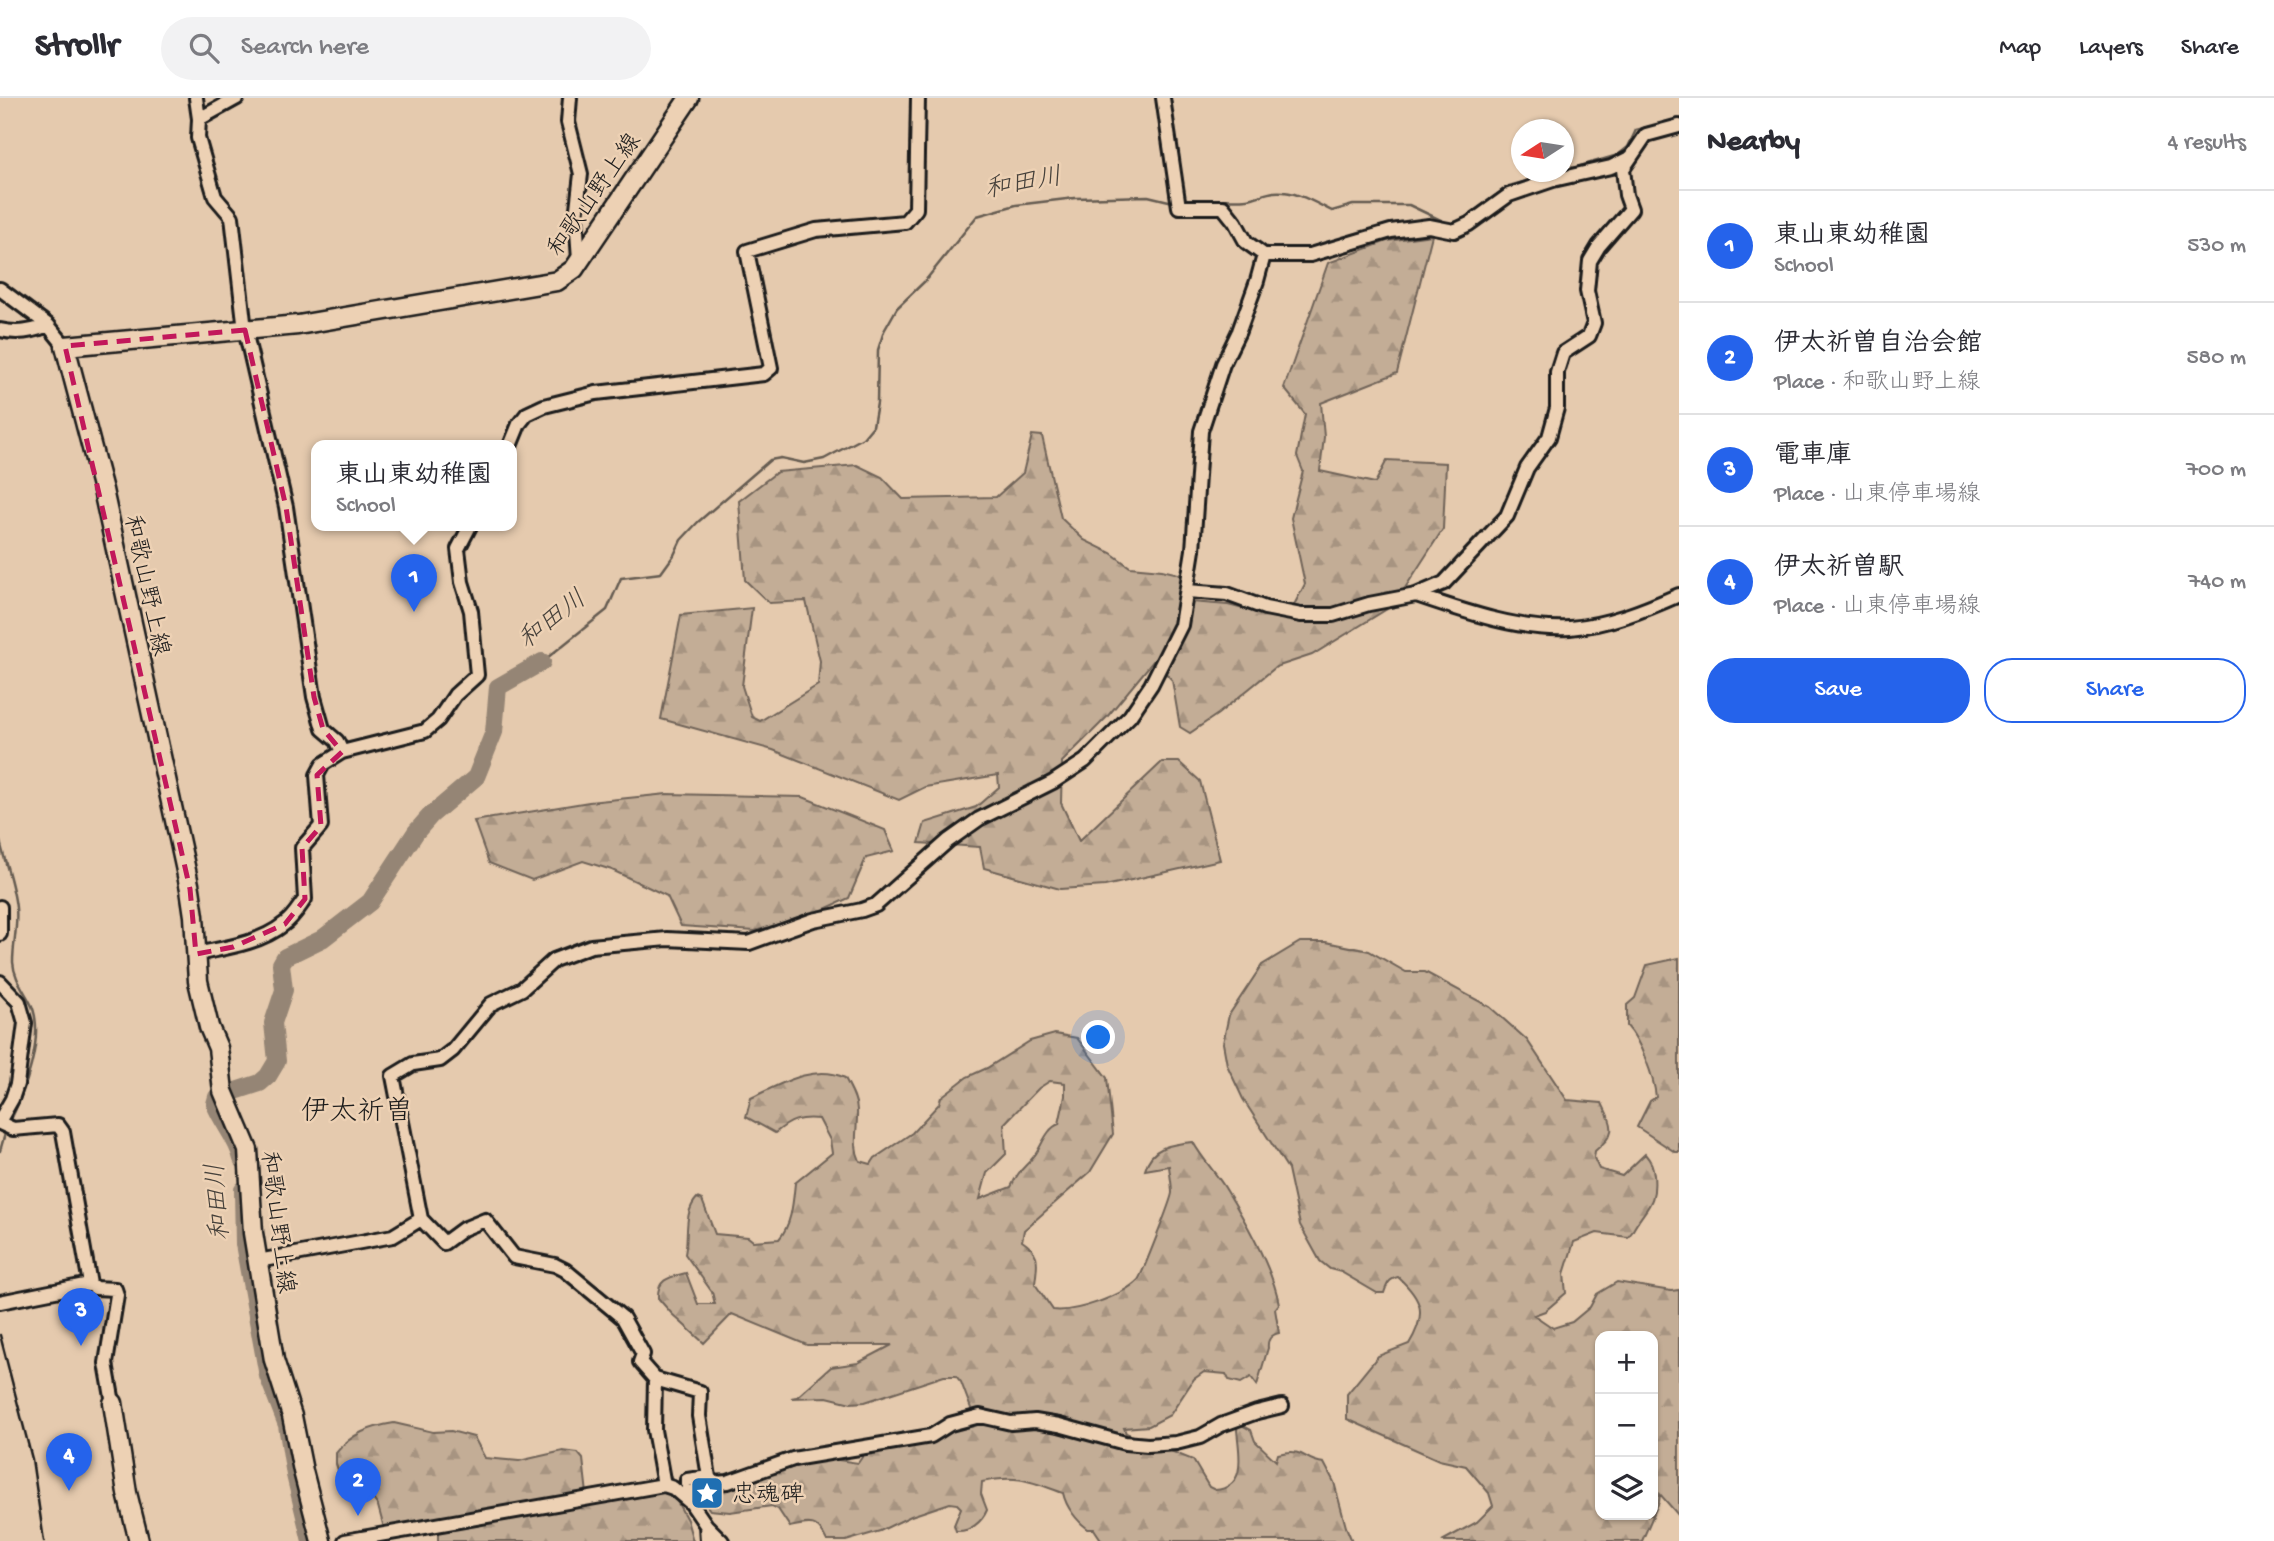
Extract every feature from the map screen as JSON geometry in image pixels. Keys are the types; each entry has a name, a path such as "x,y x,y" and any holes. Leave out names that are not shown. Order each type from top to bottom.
{"main road":[{"name":"和歌山野上線","path":"321,1541 292,1416 274,1360 251,1211 248,1150 224,1094 218,1048 209,1027 198,981 194,916 187,876 103,490 65,346 298,325 557,281 574,269 689,98"},
{"path":"113,1403 127,1493 139,1541"}],"street":[{"path":"196,98 198,138 215,197 232,217 245,330 286,507 314,697 323,729 337,741 342,752"},
{"path":"199,119 237,98"},
{"path":"570,98 568,122 581,174 576,217 579,259"},
{"path":"512,440 527,414 544,406 596,393 764,374 771,368 747,250 816,230 905,222 916,209 918,98"},
{"path":"1163,98 1179,207 1223,207 1235,222 1245,242 1264,255 1310,255 1391,231 1429,226 1454,231 1469,224 1509,195 1553,180 1611,167 1629,158"},
{"path":"1187,591 1227,594 1265,608 1301,615 1334,615 1369,604 1416,595 1444,583 1507,516 1527,468 1549,437 1557,408 1557,372 1563,353 1589,336 1594,323 1587,291 1590,261 1599,246 1631,209 1626,195 1623,169 1646,135 1679,127"},
{"path":"1264,255 1257,281 1239,331 1223,364 1201,430 1193,550 1181,625 1150,685 1130,716 1104,745 1053,782 979,819 948,841 876,905 862,911 813,920 749,943 667,939 591,946 554,960 522,989 491,1004 453,1049 440,1060 413,1064 393,1076 421,1219 444,1243 463,1229 485,1220 514,1257 555,1265 565,1270 623,1318 643,1354 640,1362 655,1379 697,1389 701,1395 699,1416 709,1477 713,1483 728,1482 793,1459 931,1436 950,1424 980,1416 1011,1423 1035,1421 1059,1425 1125,1443 1148,1445 1176,1443 1200,1437 1221,1424 1282,1406"},
{"path":"0,289 48,325 65,346"},
{"path":"0,330 25,332 48,325"},
{"path":"196,954 233,947 271,933 285,924 305,899 302,848 321,826 317,775 323,764 342,752 425,731 438,720 455,695 478,675 471,611 461,582 458,550 468,531"},
{"path":"1416,595 1496,619 1571,628 1616,619 1679,595"},
{"path":"0,907 0,934"},
{"path":"0,982 19,1002 25,1023 17,1084 0,1121 13,1129 58,1125 63,1132 90,1284 95,1288 111,1287 117,1295 106,1363 113,1403"},
{"path":"258,1261 393,1236 421,1219"},
{"path":"0,1302 90,1284"},
{"path":"655,1379 654,1430 664,1485"},
{"path":"693,1506 687,1480 709,1477"},
{"path":"345,1541 664,1485 673,1488 693,1506 706,1525 722,1541"},
{"path":"706,1525 707,1541"}],"highlighted area":[{"path":"245,330 286,507 314,697 323,729 342,752 317,775 321,826 302,848 305,899 285,924 233,947 196,954 190,889 65,346"}],"green space":[{"path":"1432,235 1397,373 1321,403 1324,437 1320,471 1375,483 1387,460 1446,463 1443,529 1405,588 1387,609 1312,655 1276,667 1190,733 1180,727 1172,680 1154,660 1107,717 1062,762 1061,803 1079,841 1162,762 1179,762 1200,781 1220,860 1105,886 1060,889 984,868 980,847 919,843 925,823 976,807 999,787 998,775 925,787 899,800 773,750 661,719 681,615 752,608 742,686 752,717 760,721 818,685 820,661 806,601 769,603 745,580 739,501 777,472 857,465 882,477 903,499 996,497 1023,473 1032,435 1042,436 1061,518 1084,540 1111,553 1130,567 1179,574 1192,602 1228,605 1286,620 1305,584 1291,518 1303,471 1297,456 1305,414 1284,388 1328,263 1387,241"},
{"path":"667,794 803,797 885,830 894,851 866,858 849,898 816,913 755,931 681,926 667,896 612,870 583,861 532,880 489,863 474,821 589,802"},
{"path":"1300,942 1326,942 1369,951 1406,972 1425,972 1490,1007 1527,1040 1567,1100 1602,1103 1611,1130 1607,1139 1595,1151 1594,1158 1599,1169 1622,1176 1645,1154 1654,1172 1652,1200 1628,1237 1597,1233 1574,1242 1564,1274 1566,1293 1545,1311 1534,1315 1553,1328 1572,1322 1590,1307 1597,1294 1617,1282 1679,1290 1679,1516 1660,1494 1658,1504 1658,1331 1595,1331 1595,1520 1651,1520 1642,1541 1442,1541 1477,1522 1493,1506 1489,1493 1466,1466 1439,1460 1347,1419 1347,1394 1378,1356 1409,1344 1420,1316 1417,1300 1398,1277 1389,1282 1384,1293 1377,1293 1320,1261 1300,1225 1288,1169 1243,1099 1227,1065 1223,1043 1229,1015 1262,965"},
{"path":"1679,958 1679,1152 1675,1152 1637,1127 1650,1101 1656,1097 1646,1059 1627,1026 1627,1005 1635,998 1647,965"},
{"path":"1055,1034 1077,1038 1107,1078 1113,1134 1090,1172 1024,1230 1022,1241 1033,1250 1037,1260 1035,1284 1053,1310 1073,1309 1098,1302 1121,1292 1138,1280 1172,1193 1169,1166 1145,1170 1148,1162 1163,1148 1193,1142 1242,1217 1265,1261 1276,1290 1279,1304 1275,1309 1279,1333 1269,1340 1257,1385 1251,1377 1241,1383 1229,1380 1226,1374 1204,1372 1194,1379 1170,1415 1149,1426 1124,1428 1126,1433 1193,1460 1209,1487 1215,1490 1226,1488 1237,1476 1240,1458 1238,1423 1251,1430 1255,1441 1276,1461 1278,1454 1294,1452 1324,1463 1334,1482 1352,1541 1102,1541 1094,1529 1088,1529 1076,1518 1063,1493 1014,1479 982,1482 981,1494 987,1510 979,1522 966,1530 956,1531 954,1525 961,1508 950,1503 911,1516 880,1531 846,1541 827,1541 820,1529 813,1524 790,1527 778,1509 772,1506 730,1512 710,1510 700,1497 705,1485 731,1478 760,1465 781,1471 825,1458 858,1463 867,1450 948,1426 973,1414 961,1382 956,1376 944,1376 865,1402 851,1403 827,1397 791,1398 797,1397 831,1367 858,1363 892,1345 807,1345 732,1314 704,1343 658,1298 662,1282 686,1273 698,1304 715,1304 712,1292 685,1254 688,1218 697,1198 702,1200 715,1234 748,1237 753,1241 779,1239 789,1220 795,1183 832,1153 830,1140 819,1119 796,1120 775,1133 746,1117 751,1098 809,1074 833,1074 845,1078 857,1106 858,1155 860,1161 871,1164 875,1158 912,1133 939,1104 941,1097 967,1077 987,1068 1030,1041","holes":["1050,1081 1065,1083 1059,1124 1048,1133 1011,1187 980,1199 987,1173 1006,1154 1004,1124 1039,1088"]},
{"path":"394,1423 433,1432 451,1431 474,1437 485,1458 519,1461 563,1451 578,1453 583,1459 587,1494 384,1528 378,1506 373,1499 345,1492 336,1464 336,1453 348,1440 362,1432"},
{"path":"663,1490 672,1492 687,1520 693,1541 438,1541 438,1532"}],"waterway":[{"name":"和田川","path":"1574,168 1618,155 1628,147 1636,130 1669,122"},
{"name":"和田川","path":"1197,201 1247,199 1282,192 1304,197 1332,211 1353,205 1409,205 1449,224 1462,220 1509,186 1523,182"},
{"name":"和田川","path":"542,662 607,610 621,578 661,573 681,540 698,522 770,460 781,458 804,463 824,459 863,438 873,426 877,403 878,350 884,331 897,308 925,281 977,216 1016,205 1075,198 1148,196 1173,202"},
{"name":"和田川","path":"242,1159 215,1104 217,1097 260,1083 277,1061 273,1023 284,990 281,964 285,957 322,939 370,902 416,832 430,816 476,777 494,732 498,687 542,662"},
{"path":"0,841 16,908 14,968 32,1006 36,1034 31,1066 9,1124"},
{"path":"0,1151 6,1130"},
{"name":"和田川","path":"243,1190 244,1244 268,1376 287,1425 295,1475 311,1541"}],"railway":[{"path":"0,1335 32,1459 44,1541"}],"place":[{"name":"東山東幼稚園","path":"414,612"},
{"name":"電車庫","path":"81,1346"},
{"name":"伊太祈曽駅","path":"69,1491"},
{"name":"忠魂碑","path":"707,1493"},
{"name":"伊太祈曽自治会館","path":"358,1516"}],"district":[{"name":"伊太祈曽","path":"357,1109"}]}
